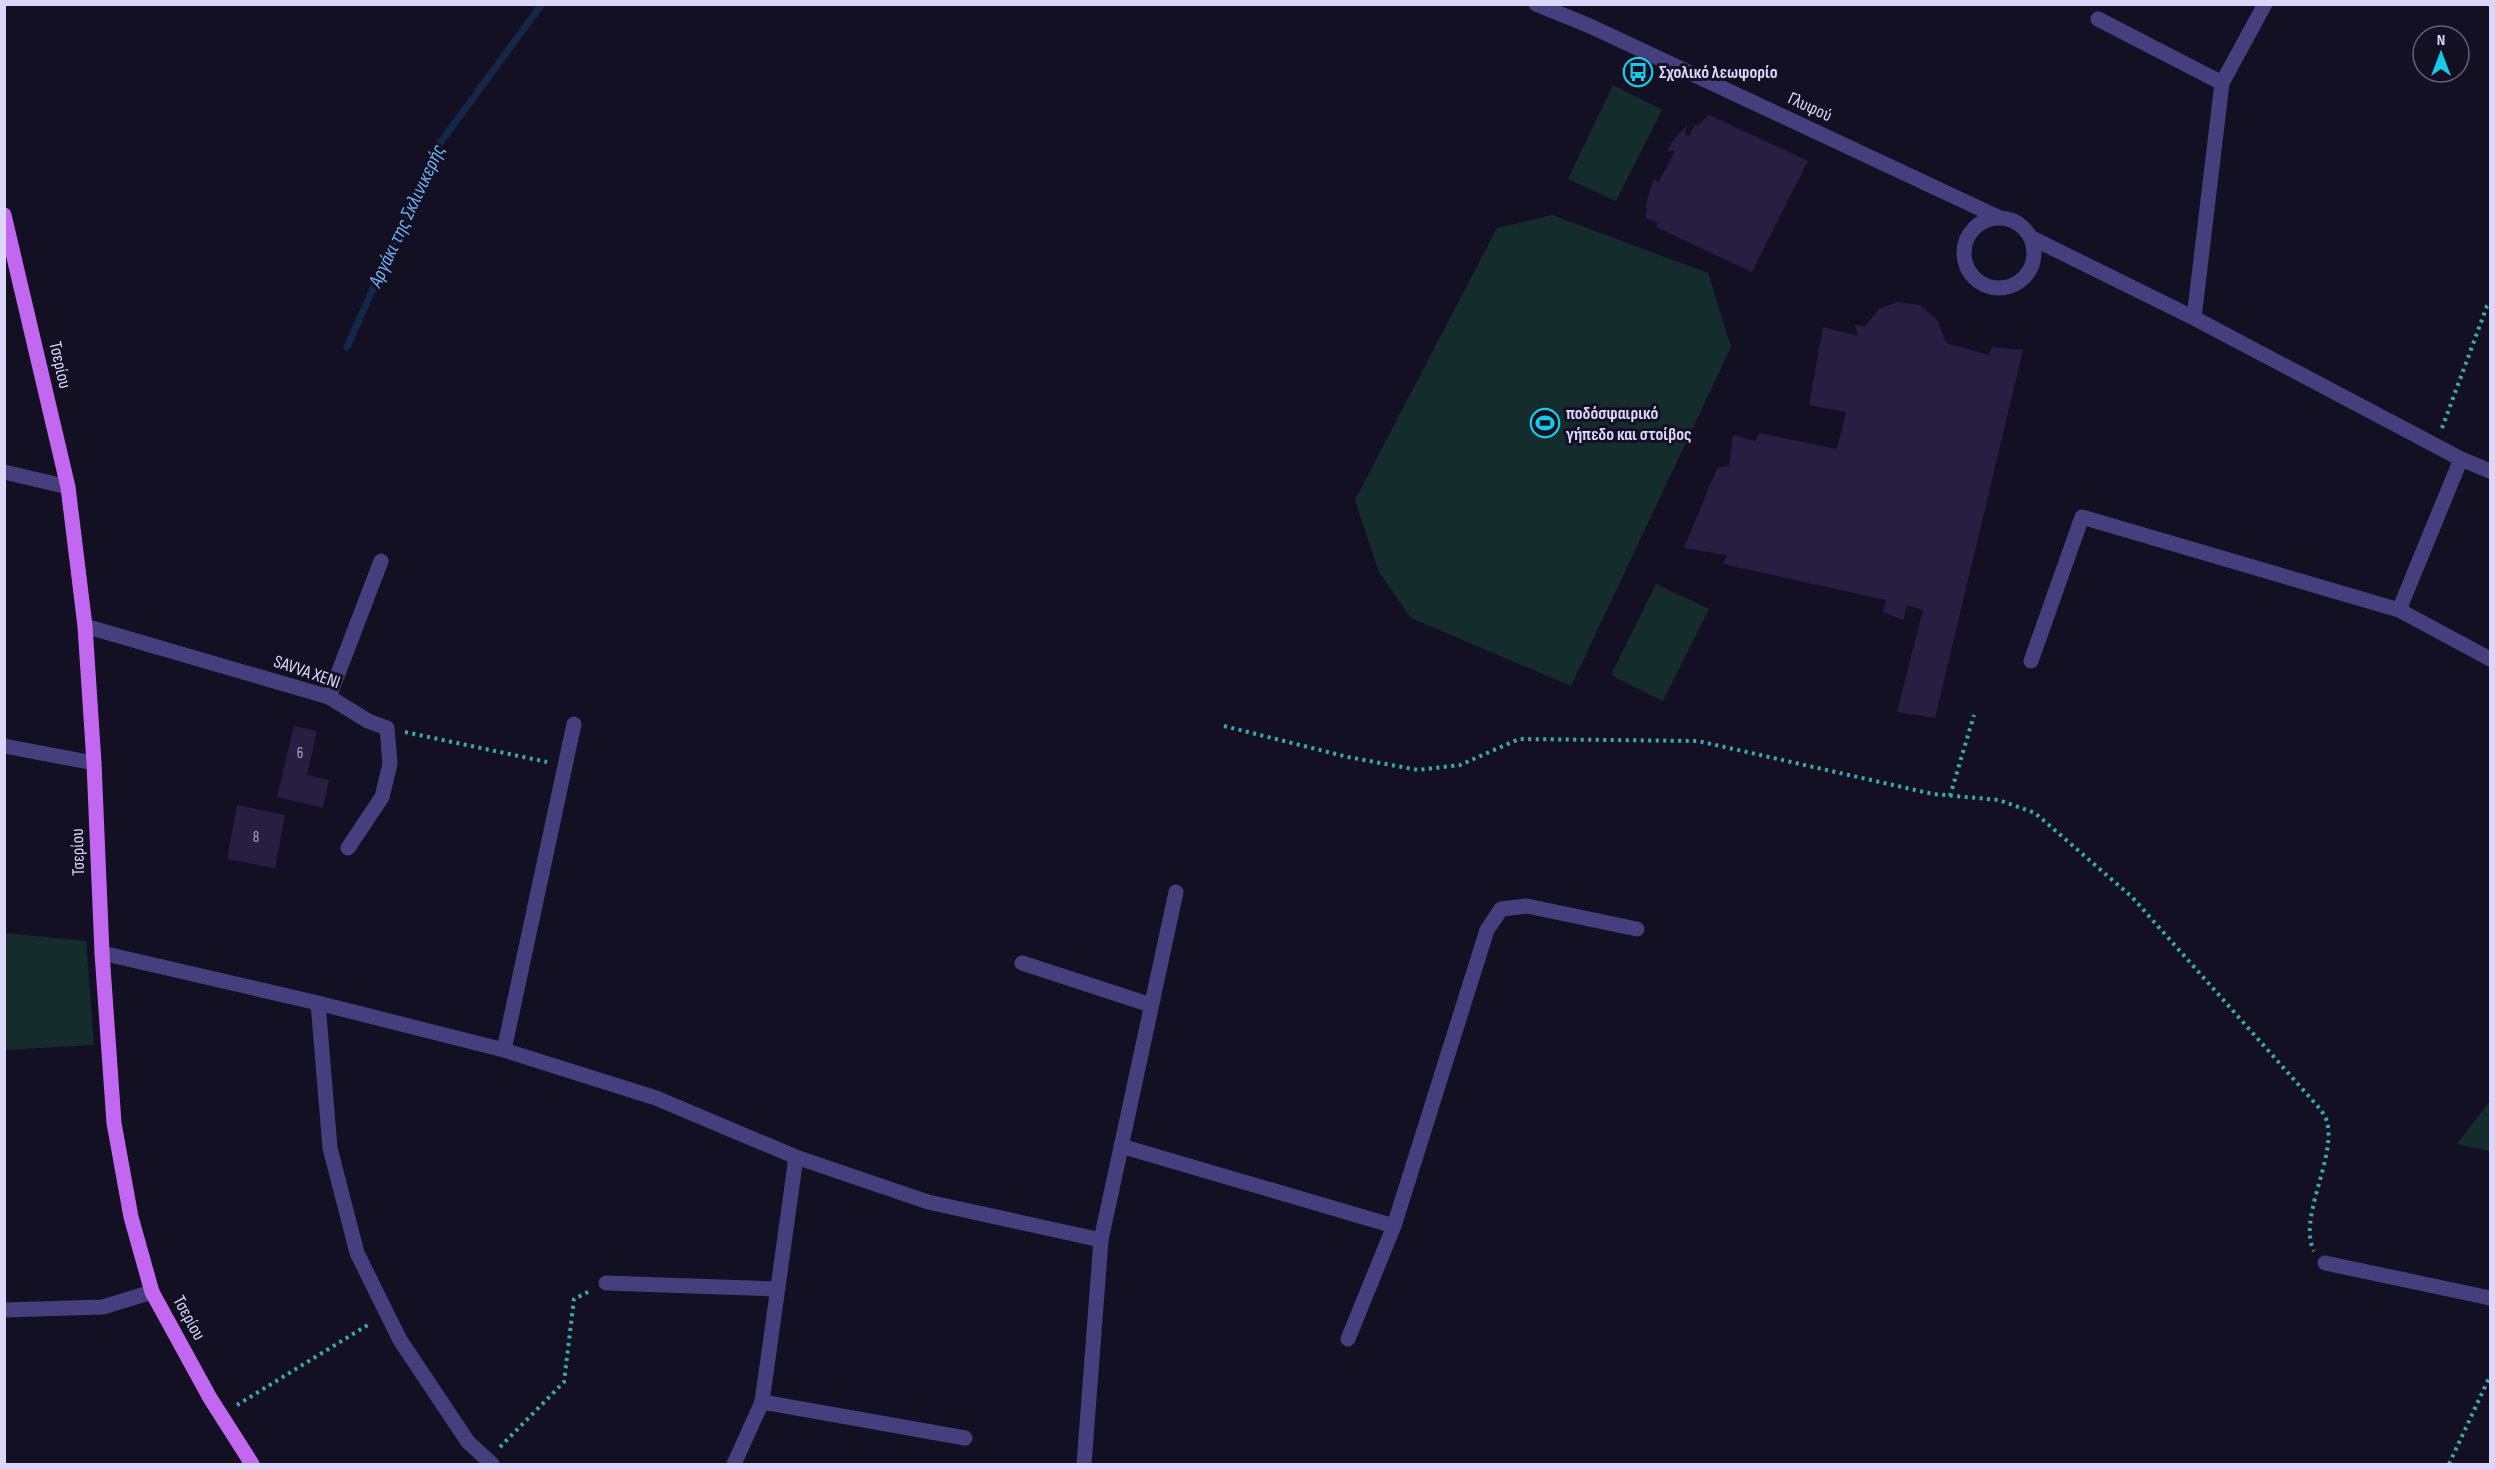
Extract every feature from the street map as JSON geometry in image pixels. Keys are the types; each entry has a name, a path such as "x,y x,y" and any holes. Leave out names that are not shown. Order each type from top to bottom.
{"main road":[{"name":"Τσερίου","path":"4,214 68,487 85,626 94,763 102,953 114,1123 131,1217 152,1292 221,1415 252,1464"}],"street":[{"name":"Γλυφού","path":"1536,4 1590,26 2000,218"},
{"path":"2194,318 2222,83 2265,4"},
{"path":"2098,19 2222,83"},
{"path":"2030,237 2034,255 2028,272 2015,284 1997,288 1979,283 1967,269 1963,251 1969,234 1982,222 2000,218 2018,224 2030,237 2194,318 2461,459 2490,471"},
{"path":"2399,610 2461,459"},
{"path":"4,472 68,487"},
{"path":"2031,661 2082,517 2399,610 2490,659"},
{"path":"329,697 381,561"},
{"name":"SAVVA XENI","path":"85,626 329,697 368,721 387,728"},
{"path":"504,1050 574,724"},
{"path":"348,848 382,796 390,764 387,728"},
{"path":"4,746 94,763"},
{"path":"1084,1464 1101,1240 1176,892"},
{"path":"1348,1339 1395,1226 1487,930 1501,909 1527,906 1637,929"},
{"path":"102,953 318,1003 504,1050 656,1098 796,1157 928,1202 1101,1240"},
{"path":"1022,963 1151,1005"},
{"path":"318,1003 330,1148 357,1253 400,1340 468,1442 490,1462"},
{"path":"1121,1146 1395,1226"},
{"path":"734,1464 762,1402 796,1157"},
{"path":"2325,1263 2490,1298"},
{"path":"606,1283 778,1289"},
{"path":"4,1310 103,1307 152,1292"},
{"path":"762,1402 965,1438"}],"path":[{"path":"2436,446 2490,303"},
{"path":"1950,796 1974,715"},
{"path":"1224,726 1348,757 1418,770 1460,765 1519,739 1698,741 1933,794 1999,800 2035,813 2133,897 2321,1110 2328,1124 2329,1140 2309,1233 2310,1244 2325,1263"},
{"path":"387,728 565,766"},
{"path":"490,1462 564,1382 574,1299 606,1283"},
{"path":"221,1415 387,1314"},
{"path":"2449,1464 2490,1376"}],"green space":[{"path":"1613,85 1662,110 1616,201 1568,179"},
{"name":"ποδόσφαιρικό γήπεδο και στοίβος","path":"1552,215 1708,273 1731,347 1571,686 1411,618 1379,572 1355,500 1497,228"},
{"path":"1656,584 1709,609 1663,701 1611,675"},
{"path":"5,933 86,941 94,1045 5,1050"},
{"path":"2490,1101 2490,1151 2457,1144"}],"building":[{"path":"1709,115 1808,161 1752,272 1656,227 1658,223 1646,218 1647,201 1654,178 1658,183 1675,152 1673,150 1667,152 1670,144 1687,125 1685,134 1689,136 1695,125"},
{"path":"1897,302 1920,305 1938,321 1946,343 1989,355 1992,347 2023,350 1935,718 1897,712 1923,610 1907,605 1903,620 1883,612 1886,600 1723,564 1727,555 1684,548 1717,468 1729,466 1733,435 1755,441 1759,433 1837,449 1846,412 1809,405 1823,327 1858,336 1855,325 1865,326 1879,309"},
{"path":"294,726 317,731 307,775 329,780 323,808 277,797"},
{"path":"237,805 285,815 275,868 227,859"}],"waterway":[{"name":"Αργάκι της Σκλινικερής","path":"347,347 435,150 542,4"}],"place":[{"name":"Σχολικό λεωφορίο","path":"1638,72"},
{"name":"ποδόσφαιρικό γήπεδο και στοίβος","path":"1545,423"}]}
